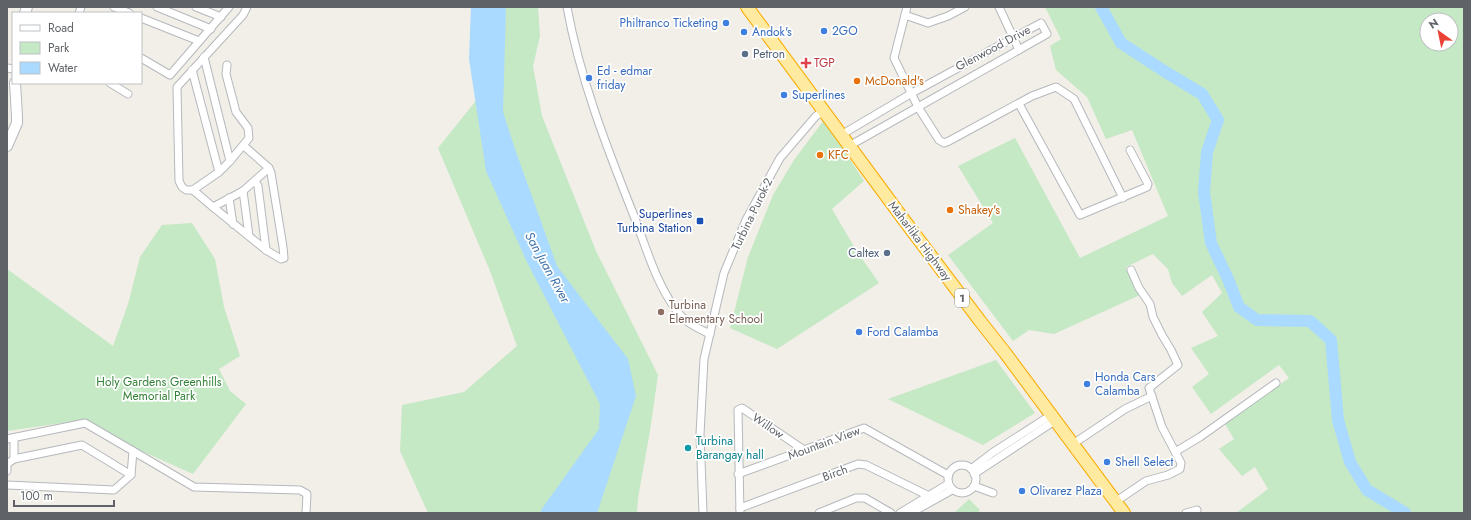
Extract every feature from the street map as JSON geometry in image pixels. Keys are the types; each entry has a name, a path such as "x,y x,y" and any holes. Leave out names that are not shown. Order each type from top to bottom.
{"highway":[{"name":"Maharlika Highway","path":"747,7 849,146 1124,513"}],"main road":[{"path":"7,146 17,123 18,116 15,84"}],"street":[{"path":"114,7 126,12"},
{"path":"157,7 211,29"},
{"path":"196,7 221,17"},
{"path":"142,59 170,76 230,7"},
{"path":"228,65 226,74 236,112 248,128 250,134 249,138 244,146 219,172 192,190 186,190 182,187 179,181 177,87 243,15 246,7"},
{"path":"567,7 583,77 592,105 657,279 675,308 690,325 710,334"},
{"path":"907,7 894,58 918,107 939,140 944,144 1032,96 1056,87 1074,99 1123,198"},
{"path":"905,15 928,23 948,16 965,7"},
{"path":"999,7 1019,50"},
{"path":"142,18 200,42"},
{"name":"Glenwood Drive","path":"841,135 912,93 1041,23 1047,34 873,131 849,146"},
{"path":"204,57 230,161"},
{"path":"192,70 219,172"},
{"path":"112,84 128,94"},
{"path":"1019,104 1080,215 1147,187 1148,184 1130,150"},
{"name":"Turbina Purok-2","path":"703,513 700,434 704,359 724,273 746,220 780,158 816,116 824,111"},
{"path":"192,190 266,250 281,259 284,258 276,202 269,168 244,146"},
{"path":"212,207 243,190 269,168"},
{"path":"255,181 258,186 266,250"},
{"path":"243,190 249,236"},
{"path":"229,198 233,224"},
{"path":"1115,502 1146,481 1168,475 1180,469 1181,463 1162,427 1149,388 1178,365 1162,335 1150,304 1139,288 1131,270"},
{"path":"1175,452 1207,432 1276,383"},
{"path":"1073,444 1126,409 1152,396"},
{"name":"Willow","path":"740,510 738,474 738,410 742,408 804,450"},
{"path":"973,471 992,453 1053,417"},
{"path":"14,459 11,438 85,423 194,487 300,490 307,494 306,513"},
{"name":"Mountain View","path":"738,474 864,428 948,475"},
{"path":"7,471 8,464 14,459 82,445 131,475"},
{"path":"7,485 114,490 131,475 133,451"},
{"name":"Birch","path":"740,510 858,464 866,465 927,495"},
{"path":"963,465 973,471 975,478 974,486 971,489 964,493 956,492 950,487 948,475 954,468 963,465"},
{"path":"974,486 993,493"},
{"path":"900,513 927,495 950,487"},
{"path":"911,513 950,487"},
{"path":"819,513 856,498 865,498 891,513"},
{"path":"1186,513 1197,510"}],"green space":[{"path":"506,7 538,7 540,36 533,66 542,116 596,251 658,375 638,498 637,513 428,513 400,451 402,405 464,392 517,346 490,271 438,148 503,67"},
{"path":"1045,7 1464,7 1464,513 1236,513 1268,489 1255,467 1242,476 1219,449 1234,439 1225,424 1289,378 1279,365 1211,414 1192,387 1209,374 1191,348 1218,336 1202,312 1222,293 1212,275 1182,296 1172,283 1168,269 1153,254 1126,267 1140,295 1054,334 1029,330 1013,341 948,255 993,223 958,166 1015,138 1080,258 1168,216 1132,130 1106,139 1087,97 1056,70 1050,46 1061,39"},
{"path":"824,120 864,181 832,209 856,250 879,283 777,349 730,328 748,257 773,195 794,160"},
{"name":"Holy Gardens Greenhills Memorial Park","path":"192,223 215,259 224,307 240,356 219,369 230,391 246,404 193,474 135,448 83,420 7,431 7,269 113,346 128,304 140,257 162,225"},
{"path":"996,360 1035,413 983,445 888,399"},
{"path":"969,499 980,510 977,513 954,513"}],"water":[{"name":"San Juan River","path":"471,7 506,7 503,112 516,152 557,266 628,359 636,396 597,513 541,513 541,510 599,429 600,404 527,262 486,171 469,59"}],"waterway":[{"path":"1101,7 1121,43 1202,94 1218,120 1207,152 1204,192 1211,243 1239,307 1257,320 1310,321 1331,340 1338,420 1350,462 1367,490 1405,513"}],"place":[{"name":"Philtranco Ticketing","path":"726,23"},
{"name":"2GO","path":"824,31"},
{"name":"Andok's","path":"744,32"},
{"name":"Petron","path":"745,54"},
{"name":"TGP","path":"806,63"},
{"name":"Ed - edmar friday","path":"589,78"},
{"name":"McDonald's","path":"857,81"},
{"name":"Superlines","path":"784,95"},
{"name":"KFC","path":"820,155"},
{"name":"Shakey's","path":"950,210"},
{"name":"Superlines Turbina Station","path":"700,221"},
{"name":"Caltex","path":"887,253"},
{"name":"Turbina Elementary School","path":"661,312"},
{"name":"Ford Calamba","path":"859,332"},
{"name":"Honda Cars Calamba","path":"1087,384"},
{"name":"Turbina Barangay hall","path":"688,448"},
{"name":"Shell Select","path":"1107,462"},
{"name":"Olivarez Plaza","path":"1022,491"}]}
